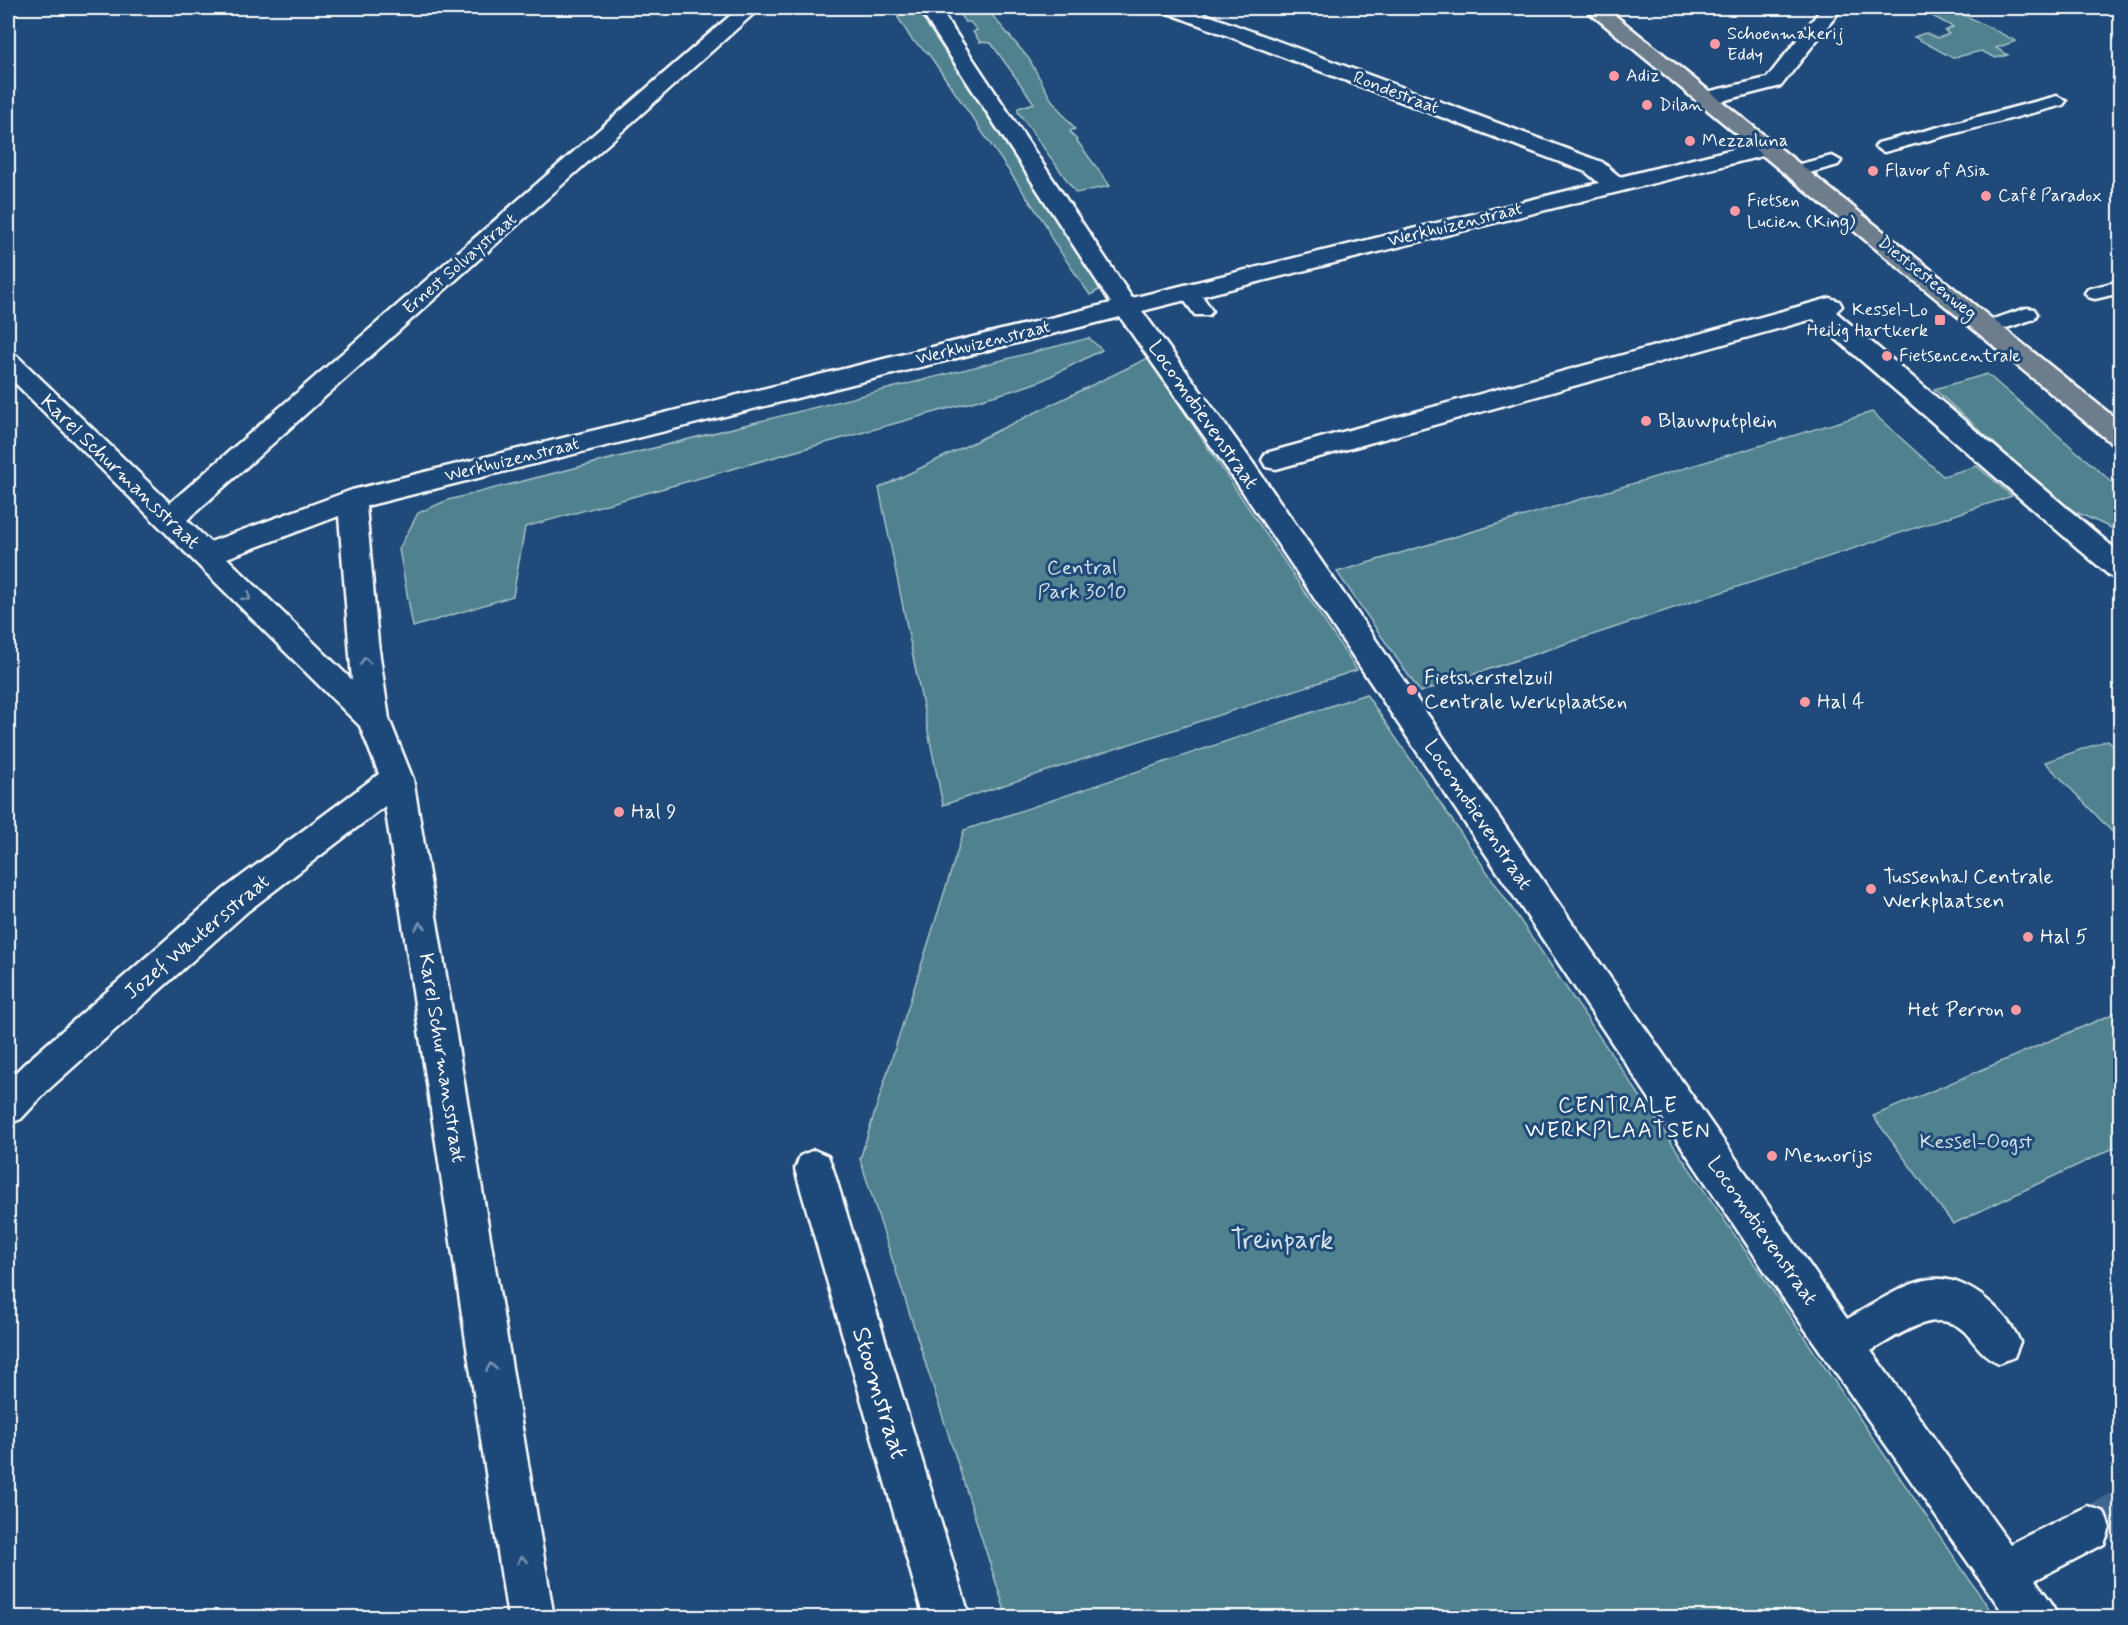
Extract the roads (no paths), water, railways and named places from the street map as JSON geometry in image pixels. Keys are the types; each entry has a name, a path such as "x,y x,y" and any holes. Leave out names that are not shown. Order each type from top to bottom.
{"main road":[{"name":"Diestsesteenweg","path":"1594,8 2121,436"}],"street":[{"name":"Ernest Solvaystraat","path":"169,520 750,8"},
{"name":"Locomotievenstraat","path":"929,8 1126,307 1243,470 1841,1345 2035,1617"},
{"name":"Rondestraat","path":"1172,8 1594,167 1616,185"},
{"path":"1706,99 1774,82 1832,8"},
{"name":"Werkhuizenstraat","path":"206,555 352,500 1126,307 1195,302 1616,185 1766,148"},
{"path":"1276,460 1824,308 2121,568"},
{"name":"Karel Schurmansstraat","path":"8,362 206,555"},
{"name":"Karel Schurmansstraat","path":"352,500 363,643 373,719 397,778 531,1617"},
{"path":"206,555 373,719"},
{"name":"Jozef Wautersstraat","path":"8,1106 36,1077 236,900 397,778"},
{"name":"Stoomstraat","path":"814,1168 947,1617"},
{"path":"1841,1345 1924,1300 1952,1302 1978,1316 1998,1342"},
{"path":"2003,1572 2088,1528"}],"lane":[{"path":"1884,147 2057,102"},
{"path":"1795,171 1832,161"},
{"path":"2095,293 2121,287"},
{"path":"1988,328 2027,314"}],"tunnel":[{"path":"2088,1528 2120,1511"}],"place":[{"name":"Schoenmakerij Eddy","path":"1715,44"},
{"name":"Adiz","path":"1614,76"},
{"name":"Dilan","path":"1647,105"},
{"name":"Mezzaluna","path":"1690,141"},
{"name":"Flavor of Asia","path":"1873,171"},
{"name":"Café Paradox","path":"1986,196"},
{"name":"Fietsen Lucien (King)","path":"1735,211"},
{"name":"Kessel-Lo Heilig Hartkerk","path":"1940,320"},
{"name":"Fietsencentrale","path":"1887,356"},
{"name":"Blauwputplein","path":"1646,421"},
{"name":"Fietsherstelzuil Centrale Werkplaatsen","path":"1412,690"},
{"name":"Hal 4","path":"1805,702"},
{"name":"Hal 9","path":"619,812"},
{"name":"Tussenhal Centrale Werkplaatsen","path":"1871,889"},
{"name":"Hal 5","path":"2028,937"},
{"name":"Het Perron","path":"2016,1010"},
{"name":"Memorijs","path":"1772,1156"}],"district":[{"name":"CENTRALE WERKPLAATSEN","path":"1618,1118"}],"park label":[{"name":"Central Park 3010","path":"1082,580"},
{"name":"Kessel-Oogst","path":"1976,1142"},
{"name":"Treinpark","path":"1282,1241"}]}
